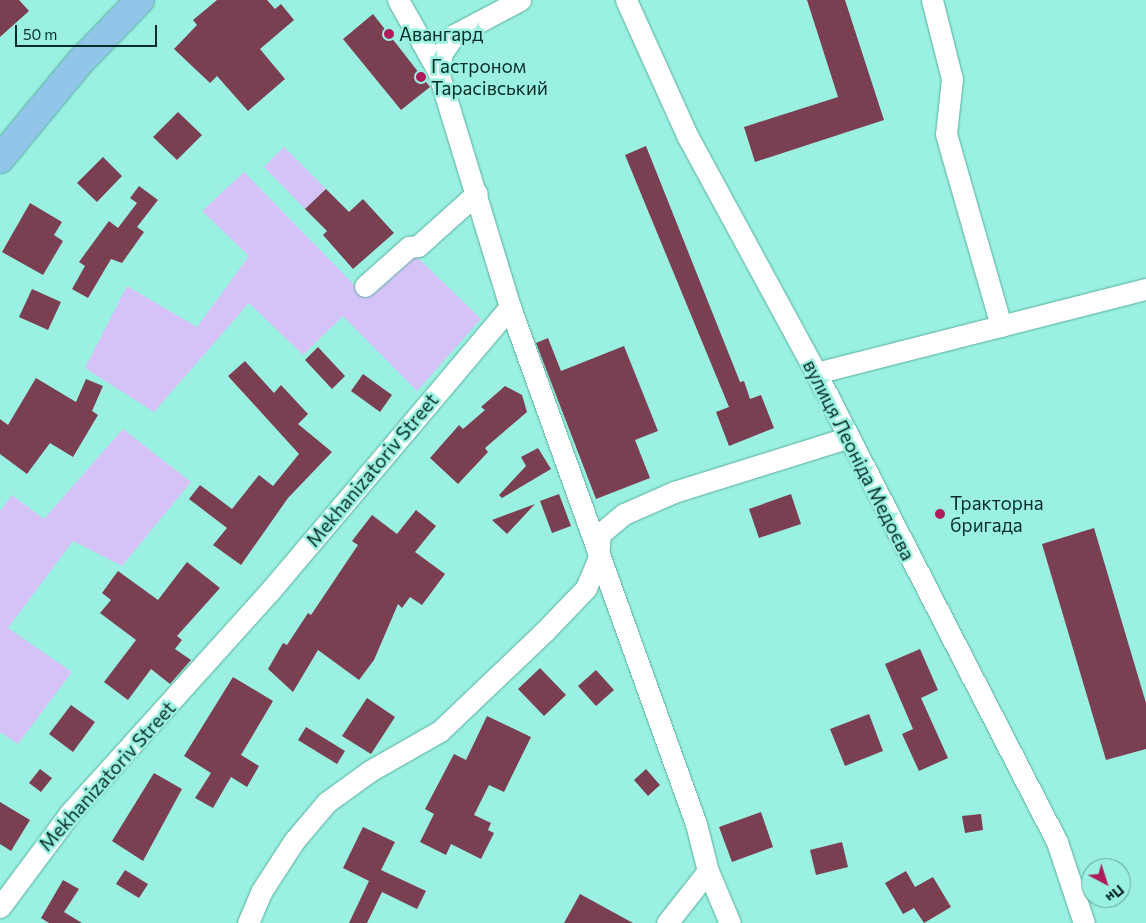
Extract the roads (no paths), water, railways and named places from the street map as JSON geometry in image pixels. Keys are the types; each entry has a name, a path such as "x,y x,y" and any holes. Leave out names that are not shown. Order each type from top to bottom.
{"main road":[{"path":"0,159 80,62 140,0"}],"street":[{"path":"398,0 438,71 477,193 510,307 598,560 696,824 708,871 730,923"},
{"path":"438,71 442,53 454,35 520,0"},
{"name":"вулиця Леоніда Медоєва","path":"626,0 688,137 816,373 846,438 1057,842 1084,923"},
{"path":"932,0 952,79 946,134 1001,326"},
{"path":"365,286 409,247 418,246 477,193"},
{"path":"816,373 1146,290"},
{"name":"Mekhanizatoriv Street","path":"0,907 70,813 270,591 510,307"},
{"path":"248,923 261,892 294,841 327,802 370,771 440,731 586,588 598,560 600,534 624,514 674,492 846,438"},
{"path":"667,923 708,871"}],"place":[{"name":"Авангард","path":"389,34"},
{"name":"Гастроном Тарасівський","path":"421,77"},
{"name":"Тракторна бригада","path":"940,514"}]}
